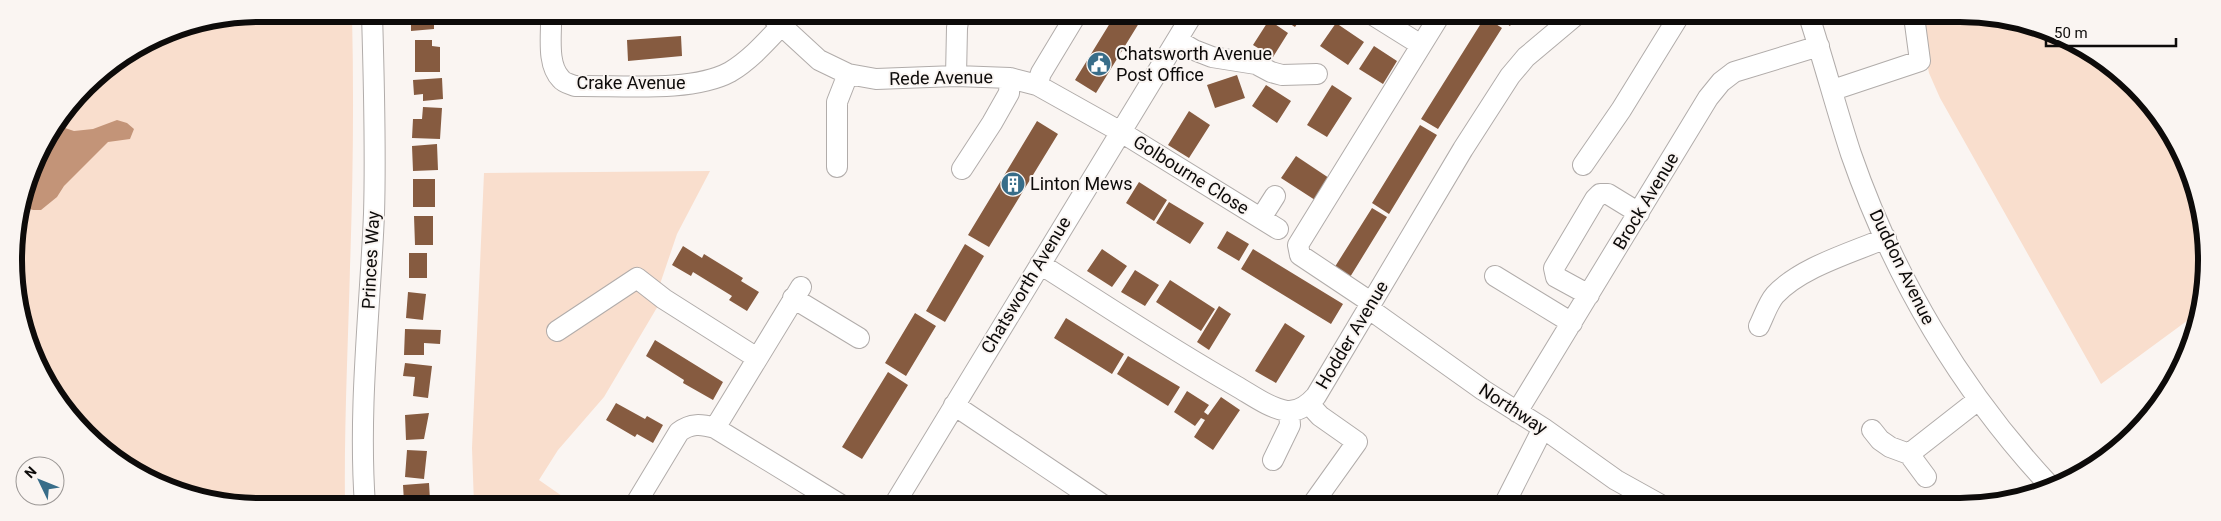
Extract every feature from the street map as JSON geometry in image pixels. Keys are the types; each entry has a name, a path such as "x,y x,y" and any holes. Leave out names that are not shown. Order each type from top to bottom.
{"street":[{"name":"Princes Way","path":"365,498 363,415 374,213 376,130 372,22"},
{"name":"Crake Avenue","path":"551,22 552,61 556,72 562,81 575,86 682,85 706,81 729,72 754,54 774,22"},
{"name":"Rede Avenue","path":"777,22 819,60 848,74 876,79 956,76 1010,78 1037,84 1121,132"},
{"path":"956,76 959,22"},
{"path":"1037,84 1041,72 1072,22"},
{"name":"Chatsworth Avenue","path":"898,498 1188,22"},
{"path":"1384,22 1421,45"},
{"name":"Northway","path":"1436,22 1298,245 1300,255 1483,390 1543,428 1616,480 1648,498"},
{"name":"Hodder Avenue","path":"1289,411 1300,409 1309,404 1370,306 1463,149 1510,76 1526,58 1568,22"},
{"path":"1583,165 1621,110 1675,22"},
{"name":"Duddon Avenue","path":"1811,22 1851,154 1886,238 1922,312 1978,400 2026,460 2047,482"},
{"path":"1833,90 1920,62 1915,22"},
{"path":"1177,40 1194,50 1212,57 1248,62 1282,75 1317,74"},
{"name":"Brock Avenue","path":"1517,412 1708,98 1721,82 1734,72 1819,46"},
{"path":"837,167 837,102 848,74"},
{"path":"962,169 1009,93 1010,78"},
{"name":"Golbourne Close","path":"1121,132 1278,230"},
{"path":"1589,295 1556,277 1554,268 1595,200 1600,194 1608,194 1639,213"},
{"name":"Golbourne Close","path":"1261,218 1275,196"},
{"path":"1759,326 1774,296 1791,281 1806,272 1886,238"},
{"path":"1040,264 1209,371 1276,408 1289,411 1290,425 1273,460"},
{"path":"1495,276 1572,323"},
{"path":"557,331 637,278 664,300 757,358"},
{"path":"716,428 797,293 859,338"},
{"path":"1909,454 1978,400"},
{"path":"1309,404 1320,416 1357,442 1317,498"},
{"path":"954,405 1093,498"},
{"path":"639,498 679,432 686,427 703,424 716,428 830,498"},
{"path":"1508,498 1543,428"},
{"path":"1872,430 1880,440 1890,447 1909,454 1926,477"}],"shaded area":[{"path":"260,22 352,22 352,172 345,498 245,498 214,494 184,486 141,467 92,429 54,380 35,337 27,307 23,276 22,260 25,229 35,184 54,142 72,116 92,92 141,54 184,35 214,27"},
{"path":"1918,22 1976,23 2007,27 2037,35 2066,47 2093,63 2129,92 2167,142 2186,184 2194,214 2198,245 2198,276 2191,318 2101,384 1940,98 1929,73"},
{"path":"117,120 127,123 134,129 130,139 108,142 64,186 57,197 41,210 28,208 35,184 47,155 63,127 74,131 93,129"},
{"path":"710,171 677,234 659,287 665,294 604,397 558,450 539,480 565,498 474,498 472,448 484,173"}],"building":[{"path":"411,22 434,22 434,29 411,31"},
{"path":"1111,22 1140,22 1096,93 1075,80"},
{"path":"1268,22 1272,22 1288,33 1273,57 1253,45"},
{"path":"1287,22 1298,22 1295,27"},
{"path":"1482,22 1493,22 1502,28 1438,129 1421,119"},
{"path":"1504,22 1513,22 1510,26"},
{"path":"1336,23 1364,42 1348,65 1320,46"},
{"path":"681,36 682,56 628,61 627,40"},
{"path":"415,40 432,40 432,46 440,47 440,72 415,72"},
{"path":"1374,46 1397,61 1383,84 1359,69"},
{"path":"1237,75 1245,98 1215,108 1207,85"},
{"path":"442,78 443,99 423,101 423,94 414,95 413,80"},
{"path":"1266,85 1291,101 1277,123 1252,106"},
{"path":"1332,85 1352,98 1327,137 1307,125"},
{"path":"423,107 442,108 440,139 412,138 413,119 422,119"},
{"path":"1189,111 1210,125 1189,158 1168,145"},
{"name":"Linton Mews","path":"1037,121 1058,134 989,247 968,235"},
{"path":"1420,125 1437,135 1389,214 1372,203"},
{"path":"437,144 438,170 413,171 412,146"},
{"path":"1296,156 1329,178 1315,200 1281,178"},
{"path":"413,179 435,179 435,207 413,207"},
{"path":"1139,182 1167,200 1154,221 1126,203"},
{"path":"1169,202 1204,223 1190,244 1156,223"},
{"path":"1372,208 1387,217 1347,282 1331,273"},
{"path":"414,216 433,216 433,245 415,245"},
{"path":"1227,231 1249,244 1239,261 1217,248"},
{"path":"965,244 984,256 945,322 926,311"},
{"path":"683,246 702,258 704,254 743,278 741,281 759,292 747,311 729,300 732,296 693,272 691,276 672,265"},
{"path":"1102,249 1127,266 1112,287 1087,271"},
{"path":"1253,249 1343,304 1331,324 1241,269"},
{"path":"409,253 427,253 427,278 409,278"},
{"path":"1135,270 1159,285 1145,306 1121,292"},
{"path":"1170,280 1215,309 1201,331 1156,302"},
{"path":"408,292 426,294 423,320 406,318"},
{"path":"1219,306 1231,314 1209,350 1197,342"},
{"path":"915,313 936,326 906,376 885,363"},
{"path":"1066,318 1124,354 1112,374 1054,338"},
{"path":"1285,323 1305,336 1276,383 1255,371"},
{"path":"405,329 441,330 440,344 424,343 424,355 404,355"},
{"path":"655,340 723,382 713,400 683,383 684,380 646,356"},
{"path":"1128,356 1180,387 1168,406 1117,374"},
{"path":"405,363 432,366 428,398 413,396 415,377 403,376"},
{"path":"888,372 908,385 862,459 842,447"},
{"path":"1187,391 1209,405 1204,412 1208,415 1221,397 1240,410 1213,450 1194,437 1205,420 1201,418 1195,426 1174,412"},
{"path":"616,403 645,419 647,416 663,425 653,443 637,434 635,437 606,420"},
{"path":"429,413 424,439 406,440 405,415"},
{"path":"407,450 427,451 424,479 405,477"},
{"path":"429,483 430,498 404,498 403,485"}],"place":[{"name":"Chatsworth Avenue Post Office","path":"1099,64"},
{"name":"Linton Mews","path":"1013,184"}]}
